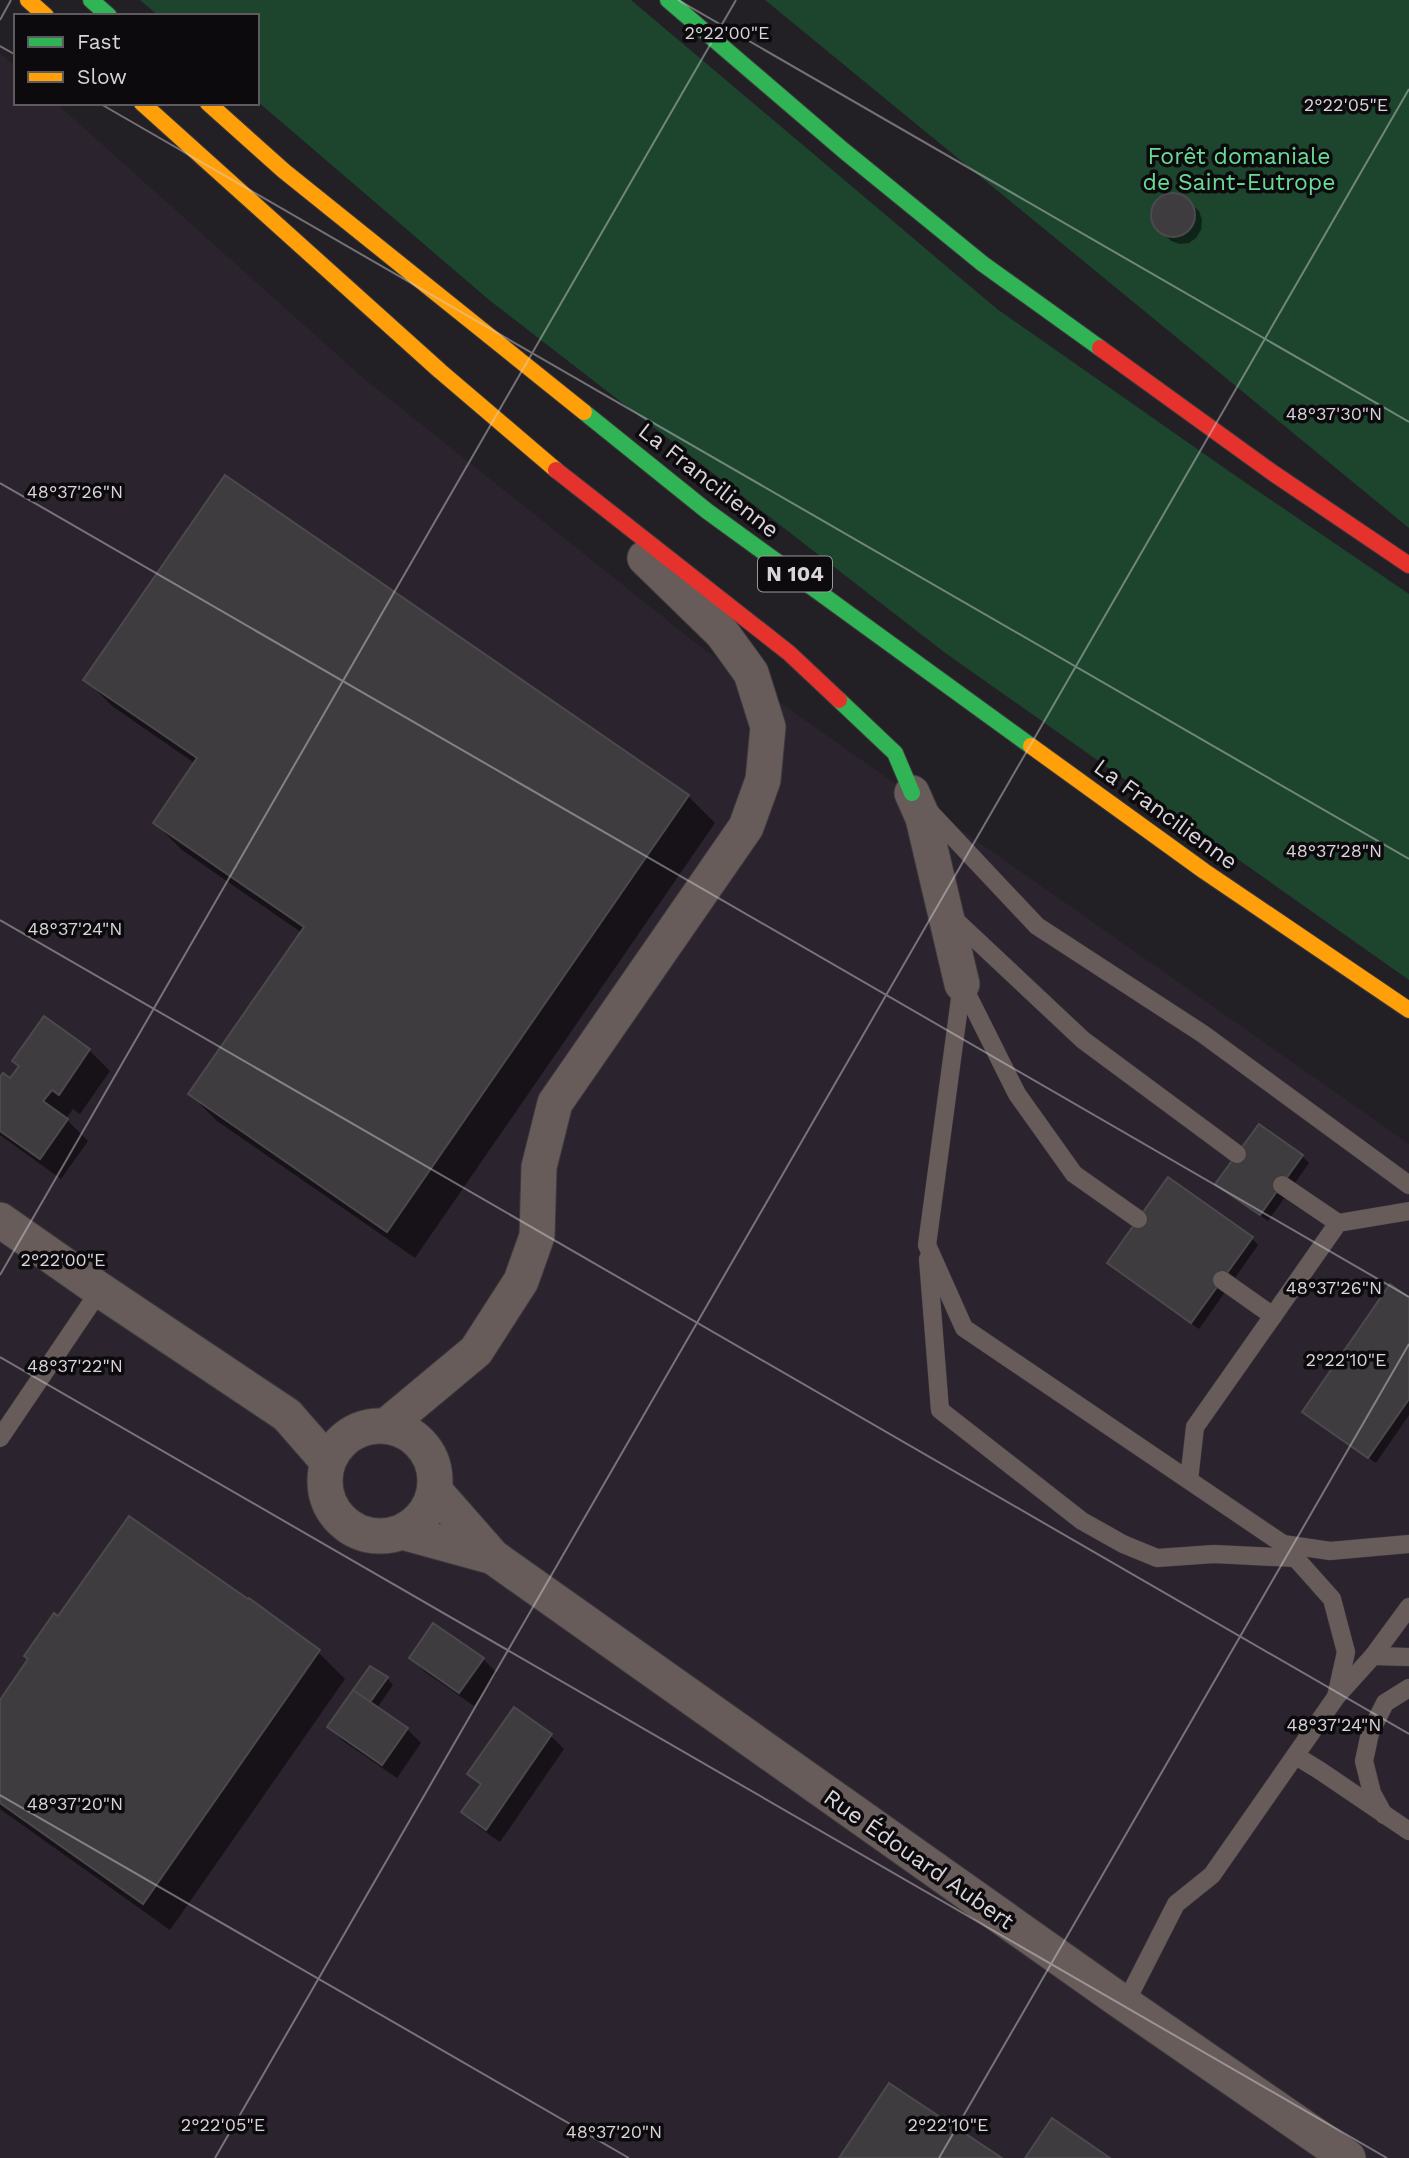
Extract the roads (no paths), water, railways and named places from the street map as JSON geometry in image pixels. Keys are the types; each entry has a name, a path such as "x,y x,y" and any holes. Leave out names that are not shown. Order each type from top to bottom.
{"highway":[{"path":"28,0 44,14"},
{"path":"91,0 107,14"},
{"path":"668,0 843,150 984,264 1273,473 1409,565"},
{"path":"144,105 430,362 547,463 789,653 895,753 912,793"},
{"name":"La Francilienne","path":"210,105 284,171 708,510 1204,871 1409,1010"}],"street":[{"path":"287,1415 377,1426 411,1436 429,1456 435,1473 435,1491 429,1508 417,1523 402,1532 384,1537 366,1535 349,1527 335,1515 327,1498 325,1480 328,1462 337,1446 351,1434 377,1426 476,1351 521,1281 537,1236 539,1167 555,1103 746,827 763,780 768,727 751,673 722,633 547,463"},
{"path":"912,793 923,818 962,984"},
{"path":"0,1220 287,1415 328,1462"},
{"name":"Rue Édouard Aubert","path":"435,1491 493,1557 1125,2004 1348,2158"},
{"name":"Rue Édouard Aubert","path":"402,1532 493,1557"}],"lane":[{"path":"912,793 1037,926 1203,1034 1409,1185"},
{"path":"945,910 1083,1040 1237,1154"},
{"path":"962,984 1017,1094 1074,1174 1138,1219"},
{"path":"962,984 927,1245 940,1410 1082,1521 1157,1559 1213,1554 1295,1558"},
{"path":"1282,1185 1338,1223 1409,1211"},
{"path":"1189,1480 1195,1427 1338,1223"},
{"path":"927,1245 964,1328 1283,1544 1332,1599 1346,1652 1336,1696"},
{"path":"1222,1280 1273,1315"},
{"path":"0,1438 100,1290"},
{"path":"1283,1544 1330,1551 1409,1544"},
{"path":"1125,2004 1175,1904 1212,1875 1336,1696 1373,1656 1409,1607"},
{"path":"1373,1656 1409,1657"},
{"path":"1384,1815 1372,1793 1364,1761 1370,1733 1385,1703 1409,1688"},
{"path":"1296,1756 1409,1831"}],"park label":[{"name":"Forêt domaniale de Saint-Eutrope","path":"1239,169"}]}
